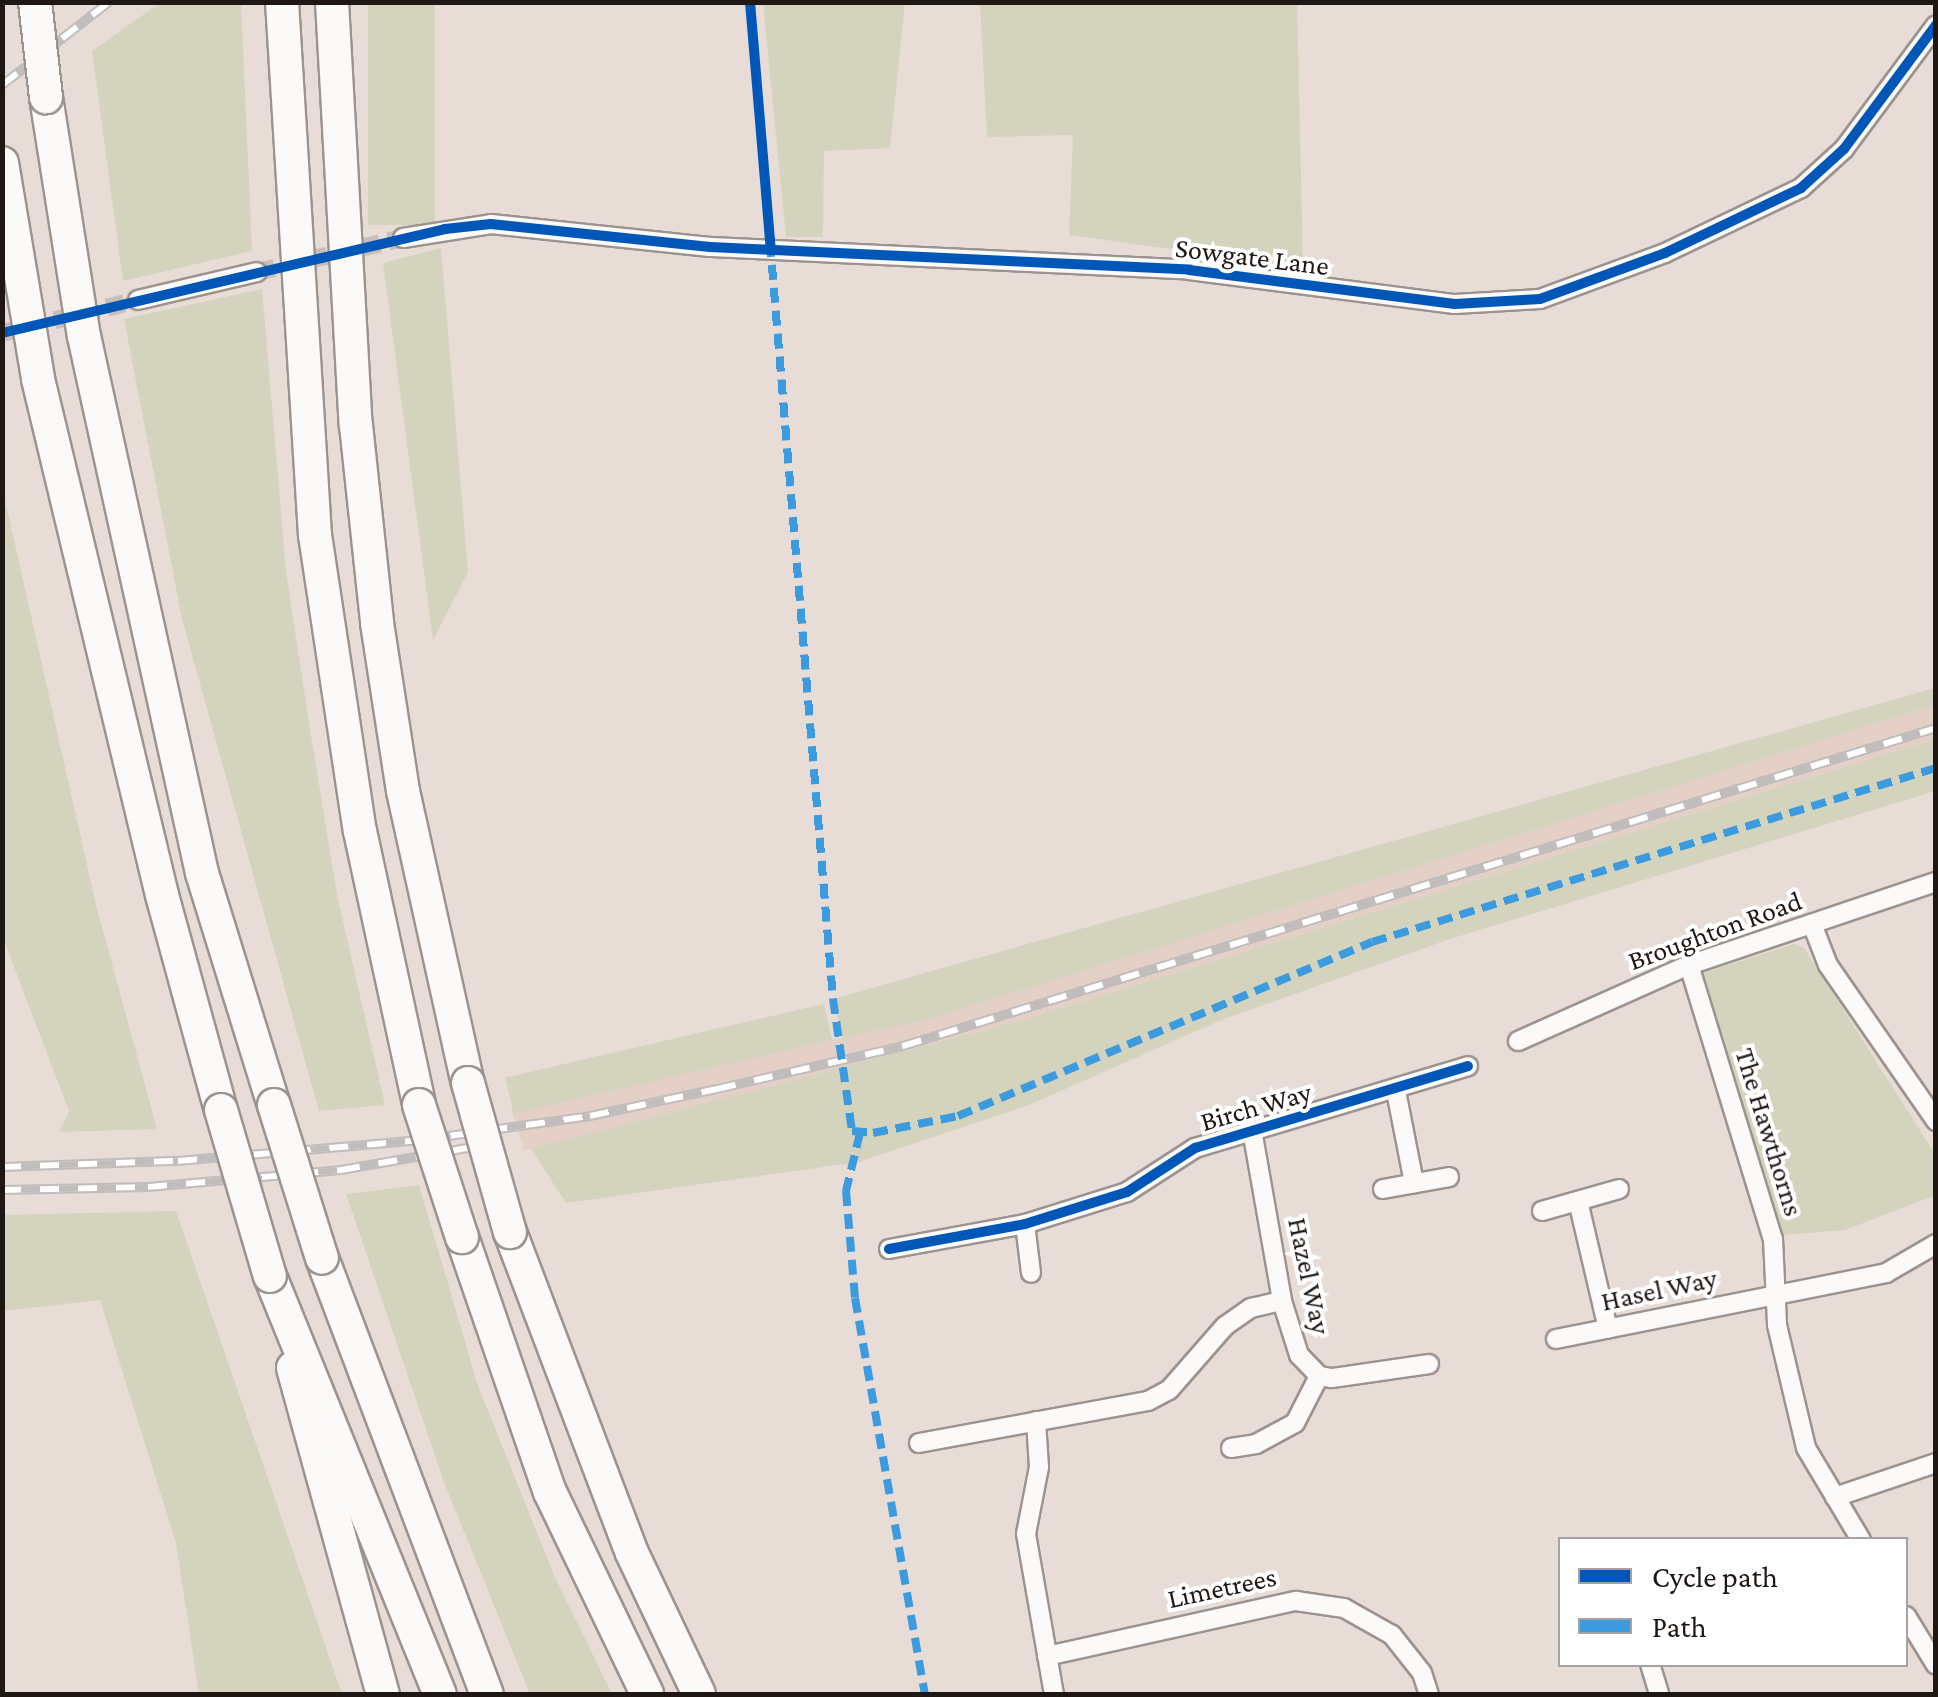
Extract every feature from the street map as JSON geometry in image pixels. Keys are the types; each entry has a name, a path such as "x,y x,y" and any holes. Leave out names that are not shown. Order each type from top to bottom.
{"highway":[{"path":"35,2 84,336 202,873 322,1258 487,1694"},
{"path":"282,2 314,535 360,831 419,1104 550,1492 648,1694"},
{"path":"332,2 356,425 378,623 404,791 468,1083 510,1232 632,1552 698,1694"},
{"path":"2,163 38,379 162,895 270,1276 332,1524 383,1694"},
{"path":"270,1276 440,1694"}],"street":[{"name":"Sowgate Lane","path":"403,238 491,224 710,247 1189,270 1455,304 1540,299 1666,253 1801,188 1844,149 1936,25"},
{"path":"138,300 256,272"},
{"name":"Broughton Road","path":"1518,1041 1689,965 1936,882"},
{"path":"1812,924 1828,965 1936,1121"},
{"name":"The Hawthorns","path":"1689,965 1773,1239 1774,1294 1806,1448 1859,1537"},
{"name":"Birch Way","path":"889,1249 1025,1224 1128,1192 1195,1148 1396,1091 1468,1066"},
{"path":"1396,1091 1414,1183"},
{"name":"Hazel Way","path":"1252,1130 1290,1340 1319,1376 1429,1364"},
{"path":"1383,1189 1449,1177"},
{"path":"1542,1210 1620,1190"},
{"path":"1578,1200 1608,1329"},
{"path":"1025,1224 1031,1273"},
{"name":"Hasel Way","path":"1556,1340 1886,1272 1936,1244"},
{"path":"919,1444 1148,1401 1169,1390 1226,1326 1251,1308 1282,1301"},
{"path":"1232,1448 1256,1444 1295,1422 1319,1376"},
{"path":"1036,1422 1039,1468 1027,1509 1030,1556 1054,1694"},
{"path":"1835,1497 1936,1463"},
{"name":"Limetrees","path":"1047,1656 1296,1600 1344,1608 1392,1634 1415,1662 1428,1694"},
{"path":"1908,1619 1936,1666"},
{"path":"1651,1667 1660,1694"}],"shaded area":[{"path":"1935,705 1935,739 1022,1020 524,1151 511,1108 926,1020"}],"green space":[{"path":"160,3 241,3 252,251 123,281 92,51"},
{"path":"368,3 435,3 435,225 368,225"},
{"path":"763,3 905,3 890,148 824,151 823,237 786,237"},
{"path":"980,3 1297,3 1303,267 1069,235 1073,135 987,137"},
{"path":"441,248 468,572 433,640 383,263"},
{"path":"262,289 286,572 337,895 385,1105 319,1111 182,619 124,319"},
{"path":"3,491 96,905 157,1129 59,1132 69,1111 3,938"},
{"path":"1935,688 1935,705 926,1020 843,1038 833,999"},
{"path":"1935,739 1935,791 1450,939 1221,1020 1027,1106 859,1162 566,1203 531,1149 1022,1020"},
{"path":"1794,944 1804,948 1935,1154 1936,1195 1845,1230 1782,1235 1703,973"},
{"path":"824,1004 832,1040 514,1114 505,1078"},
{"path":"419,1185 478,1386 554,1575 612,1694 530,1694 445,1485 346,1194"},
{"path":"176,1211 342,1694 199,1694 176,1543 100,1300 3,1311 3,1215"}],"tunnel":[{"path":"257,272 403,238"},
{"path":"2,333 138,300"}],"railway":[{"path":"2,85 109,2"},
{"path":"2,1167 178,1161 413,1141 590,1116 717,1089 903,1046 1936,728"},
{"path":"2,1190 148,1187 341,1170 473,1147"}],"marked path":[{"path":"770,242 833,999 852,1131 873,1133 958,1116 1372,942 1936,768"},
{"path":"860,1133 846,1191 855,1298 925,1694"}],"cycle path":[{"path":"750,2 771,250"},
{"path":"2,333 445,229 491,224 710,247 1189,270 1455,304 1540,299 1665,253 1801,188 1844,149 1936,25"},
{"path":"889,1249 1025,1224 1127,1192 1195,1148 1468,1066"}]}
